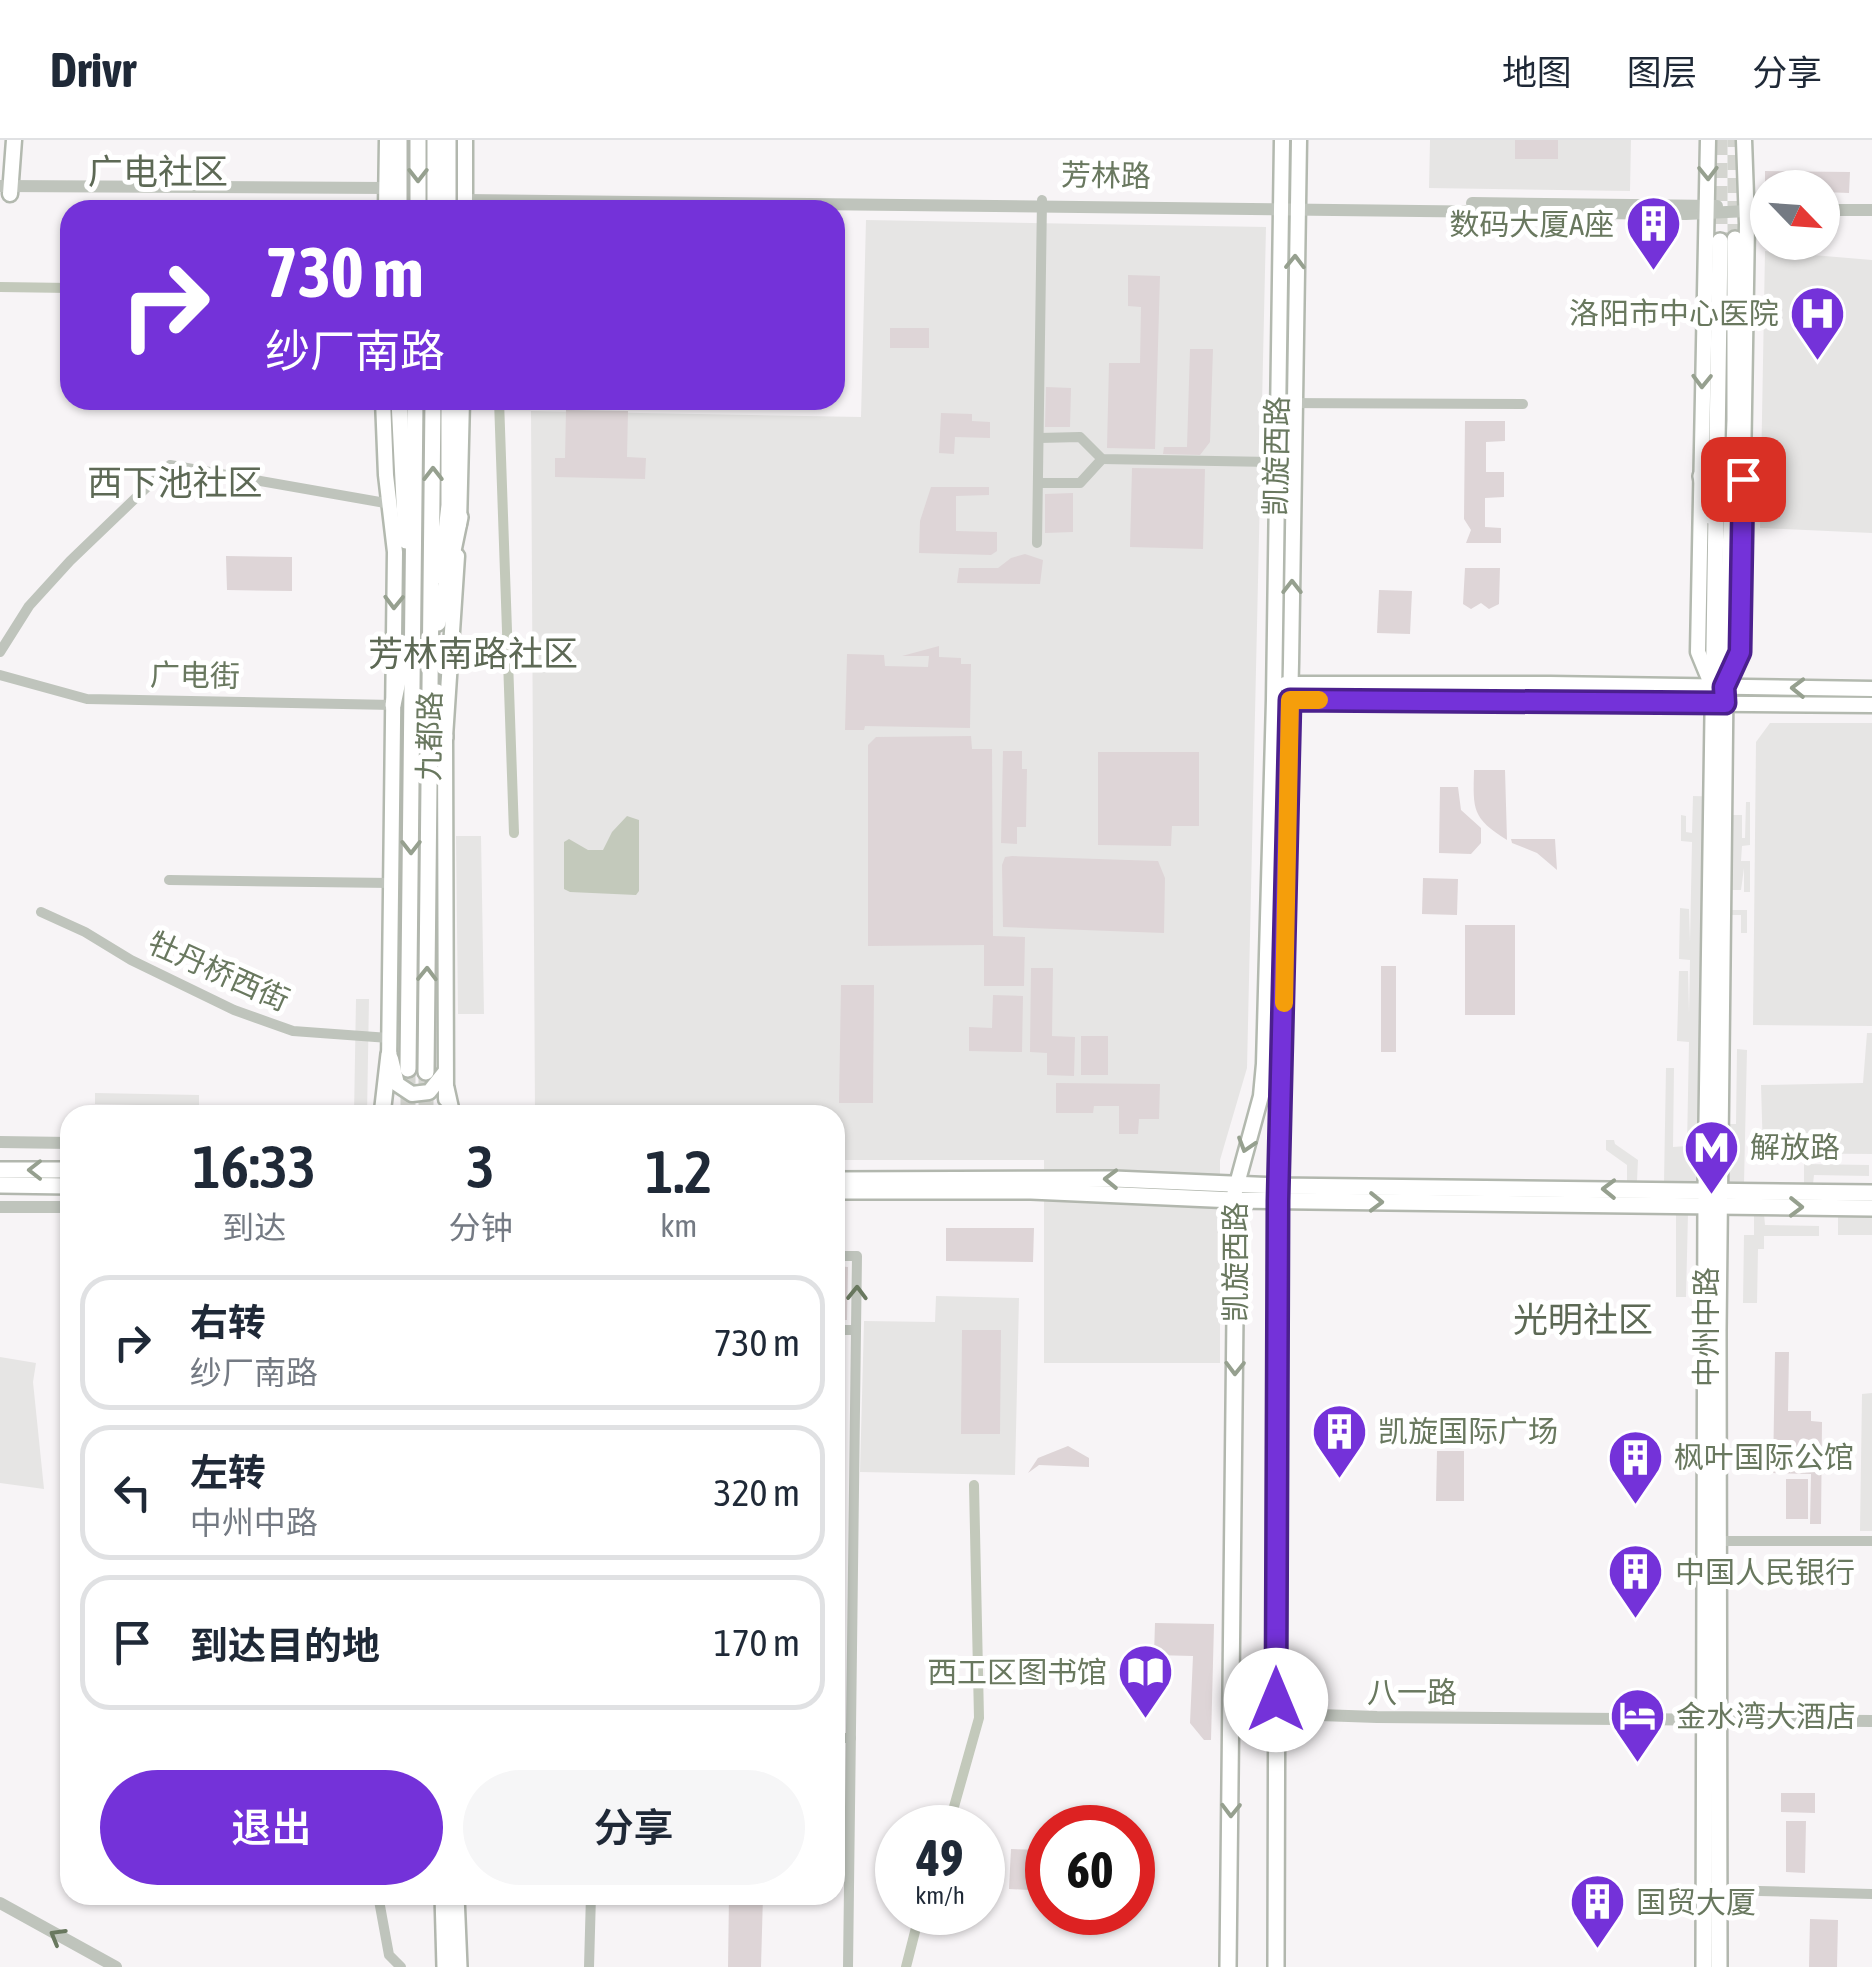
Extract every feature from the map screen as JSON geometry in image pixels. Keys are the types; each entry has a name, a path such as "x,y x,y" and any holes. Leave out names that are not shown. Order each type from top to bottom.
{"main road":[{"path":"4,140 4,190"},
{"path":"4,190 14,140"},
{"path":"386,198 387,140"},
{"path":"399,140 399,200"},
{"path":"418,140 418,200"},
{"path":"435,140 435,200"},
{"path":"448,140 448,200"},
{"path":"465,140 465,200"},
{"name":"凯旋西路","path":"1276,1967 1278,1193 1285,689 1294,404 1288,205 1282,140"},
{"name":"凯旋西路","path":"1228,1967 1234,1192 1260,1096 1264,1064 1274,700 1285,689 1277,404 1288,205 1298,140"},
{"name":"中州中路","path":"1708,140 1698,652 1719,695"},
{"name":"中州中路","path":"1719,695 1740,652 1744,140"},
{"name":"中州中路","path":"1704,1967 1718,1540 1711,987 1719,695 1734,420 1727,240 1715,541 1719,695"},
{"name":"九都路","path":"384,410 386,474 397,505 389,1046"},
{"path":"392,704 413,607 397,505 399,410"},
{"name":"九都路","path":"408,1069 415,410"},
{"name":"九都路","path":"426,1072 434,410"},
{"path":"445,737 431,661 448,505 449,410"},
{"name":"九都路","path":"446,1080 445,737 460,517 462,410"},
{"path":"1700,476 1715,541"},
{"path":"431,661 460,517"},
{"path":"1285,689 1719,695 1872,705"},
{"path":"1719,695 1872,689"},
{"path":"389,1046 398,1084 412,1094 429,1092 446,1080"},
{"path":"386,1105 389,1046"},
{"path":"446,1080 448,1105"},
{"path":"0,1170 60,1170"},
{"path":"845,1180 1114,1179 1234,1192"},
{"path":"0,1186 60,1186"},
{"path":"845,1191 1714,1198 1872,1193"},
{"path":"1714,1198 1872,1208"},
{"name":"中州中路","path":"1714,1198 1713,1717 1719,1967"},
{"path":"443,1905 445,1967"},
{"path":"456,1905 459,1967"}],"street":[{"path":"4,190 386,198"},
{"name":"芳林路","path":"845,202 1750,210"},
{"path":"1037,543 1042,203"},
{"path":"1840,210 1872,210"},
{"path":"1277,404 1523,404"},
{"path":"1039,438 1080,437 1102,459 1276,462"},
{"path":"1038,483 1080,483 1102,459"},
{"path":"0,652 40,594 170,465 397,505"},
{"name":"广电街","path":"0,676 87,699 392,704"},
{"path":"169,880 391,882"},
{"name":"牡丹桥西街","path":"41,912 234,1010 292,1030 389,1046"},
{"path":"0,1142 60,1143"},
{"path":"0,1207 60,1207"},
{"path":"845,1256 857,1256 848,1967"},
{"path":"845,1330 856,1330"},
{"path":"1718,1540 1872,1541"},
{"name":"八一路","path":"1232,1712 1872,1718"},
{"path":"845,1738 851,1738"},
{"path":"1718,1890 1872,1894"},
{"path":"0,1902 116,1967"},
{"path":"380,1905 390,1955 401,1967"},
{"path":"588,1967 590,1905"}],"shaded area":[{"path":"1430,140 1631,140 1630,191 1429,188"},
{"path":"1515,140 1558,140 1558,159 1515,159"},
{"path":"1840,172 1850,172 1849,193 1840,193"},
{"path":"866,220 1266,227 1247,1068 1220,1160 1220,1363 1044,1363 1044,1160 845,1160 845,1105 535,1105 531,411 861,417"},
{"name":"洛阳市中心医院","path":"1765,260 1872,260 1872,533 1760,528"},
{"path":"1128,275 1160,276 1155,449 1107,448 1109,363 1140,363 1141,307 1128,306"},
{"path":"890,328 929,328 929,348 890,348"},
{"path":"1190,349 1213,349 1210,442 1200,455 1163,454 1164,447 1187,447"},
{"path":"1046,387 1071,388 1070,427 1045,427"},
{"path":"566,410 628,411 627,457 646,458 645,479 555,477 555,458 565,458"},
{"path":"941,413 972,414 972,421 990,422 990,438 955,437 954,454 939,453"},
{"path":"1465,421 1505,421 1505,441 1486,442 1486,472 1504,472 1504,497 1485,498 1485,527 1501,528 1501,543 1466,543 1471,530 1464,519"},
{"path":"1132,468 1205,469 1203,549 1130,547"},
{"path":"931,487 989,487 989,495 956,496 956,531 997,532 997,551 991,555 919,553 920,521"},
{"path":"1073,493 1073,532 1045,533 1045,494"},
{"path":"1025,554 1043,560 1040,584 957,583 959,568 998,568"},
{"path":"226,556 292,557 292,591 227,590"},
{"path":"1465,568 1500,568 1499,604 1489,609 1481,603 1471,609 1463,604"},
{"path":"1379,590 1412,591 1410,634 1377,633"},
{"path":"939,646 939,657 961,658 961,664 971,664 970,728 865,726 864,730 845,730 847,654 884,655 885,666 928,667 929,656 902,656"},
{"path":"1770,723 1872,723 1872,1026 1753,1025 1756,742"},
{"path":"971,736 972,749 992,749 993,936 1025,937 1024,986 984,986 984,945 868,946 868,745 876,737"},
{"path":"1003,751 1022,751 1022,769 1027,769 1026,827 1017,827 1017,844 1001,843"},
{"path":"1098,752 1199,752 1199,826 1172,826 1171,846 1098,845"},
{"path":"1474,770 1505,770 1507,840 1477,812"},
{"path":"1440,787 1458,787 1461,810 1481,828 1481,843 1471,854 1439,853"},
{"path":"1693,796 1729,797 1729,815 1742,815 1742,838 1746,802 1750,802 1750,845 1742,846 1741,861 1750,861 1750,892 1744,892 1744,868 1741,890 1728,890 1728,910 1747,910 1747,933 1741,933 1741,915 1728,915 1725,1124 1736,1124 1737,1049 1747,1050 1744,1183 1804,1184 1804,1164 1869,1165 1869,1176 1814,1175 1813,1184 1872,1185 1872,1235 1838,1235 1838,1215 1764,1214 1765,1225 1819,1226 1819,1236 1764,1236 1764,1249 1758,1249 1757,1303 1743,1303 1744,1235 1754,1235 1754,1215 1688,1213 1686,1297 1676,1297 1676,1213 1443,1208 1443,1179 1627,1181 1627,1165 1606,1150 1606,1140 1614,1140 1638,1160 1637,1181 1664,1182 1666,1068 1674,1068 1673,1147 1687,1146 1689,1042 1677,1041 1679,971 1688,971 1689,1013 1690,960 1679,959 1680,908 1689,909 1690,942 1692,842 1681,841 1681,815 1686,816 1686,832 1692,833"},
{"path":"627,816 639,820 636,895 564,889 564,842 569,839 588,850 603,850 612,832"},
{"path":"456,836 481,836 484,1014 458,1014"},
{"path":"1511,839 1555,839 1557,870 1537,853 1512,843"},
{"path":"1005,857 1158,861 1165,878 1164,933 1003,927 1002,865"},
{"path":"1423,878 1458,879 1457,915 1422,914"},
{"path":"1465,925 1515,925 1515,1015 1465,1015"},
{"path":"1381,966 1396,966 1396,1052 1381,1052"},
{"path":"1031,968 1053,968 1052,1036 1075,1037 1074,1076 1047,1075 1047,1053 1030,1052"},
{"path":"841,985 874,985 873,1103 839,1103"},
{"path":"993,995 1023,996 1022,1052 969,1051 969,1027 992,1028"},
{"path":"356,999 369,999 367,1105 354,1105"},
{"path":"1867,1033 1872,1033 1872,1154 1763,1153 1761,1085 1863,1083"},
{"path":"1081,1036 1108,1036 1108,1075 1081,1075"},
{"path":"1056,1083 1160,1084 1159,1119 1139,1119 1138,1134 1119,1134 1119,1106 1094,1106 1093,1113 1056,1113"},
{"path":"95,1093 199,1095 199,1105 95,1104"},
{"path":"946,1228 1034,1228 1033,1262 946,1261"},
{"path":"845,1267 848,1267 845,1320"},
{"path":"936,1296 1019,1298 1015,1475 860,1472 864,1321 935,1322"},
{"path":"962,1330 1001,1330 1000,1434 961,1434"},
{"path":"1775,1352 1789,1352 1788,1411 1811,1411 1811,1421 1822,1422 1821,1524 1810,1524 1811,1474 1773,1473"},
{"path":"0,1357 36,1363 33,1382 44,1489 0,1483"},
{"path":"1872,1393 1872,1531 1860,1531 1862,1394"},
{"path":"1068,1446 1089,1458 1089,1467 1039,1465 1028,1473 1038,1458"},
{"path":"1437,1451 1464,1451 1464,1501 1436,1501"},
{"path":"1786,1479 1808,1479 1808,1519 1786,1519"},
{"path":"1155,1623 1214,1624 1211,1740 1204,1740 1190,1723 1193,1656 1154,1655"},
{"path":"1781,1793 1815,1793 1815,1813 1781,1812"},
{"path":"1786,1821 1806,1821 1805,1873 1786,1872"},
{"path":"1011,1849 1025,1849 1025,1890 1009,1889"},
{"path":"729,1905 763,1905 761,1967 728,1967"},
{"path":"1810,1919 1838,1920 1837,1967 1809,1967"}],"waterway":[{"path":"0,287 60,288"},
{"path":"499,410 514,833"},
{"path":"954,1805 979,1718 974,1485"},
{"path":"906,1967 914,1935"}],"tunnel":[{"path":"1720,140 1720,241"},
{"path":"1735,140 1735,239"},
{"path":"408,1069 408,1105"},
{"path":"426,1072 426,1105"}],"slow traffic":[{"path":"1284,1003 1290,700 1319,700"}],"place":[{"name":"数码大厦A座","path":"1653,273"},
{"name":"洛阳市中心医院","path":"1818,362"},
{"name":"解放路","path":"1711,1196"},
{"name":"凯旋国际广场","path":"1339,1480"},
{"name":"枫叶国际公馆","path":"1635,1506"},
{"name":"中国人民银行","path":"1636,1621"},
{"name":"西工区图书馆","path":"1146,1721"},
{"name":"金水湾大酒店","path":"1637,1765"},
{"name":"国贸大厦","path":"1597,1951"}],"district":[{"name":"广电社区","path":"158,171"},
{"name":"西下池社区","path":"175,482"},
{"name":"芳林南路社区","path":"473,653"},
{"name":"光明社区","path":"1583,1319"}],"route":[{"path":"1276,1700 1278,1201 1290,700 1725,703 1724,687 1740,652 1743,479"}]}
